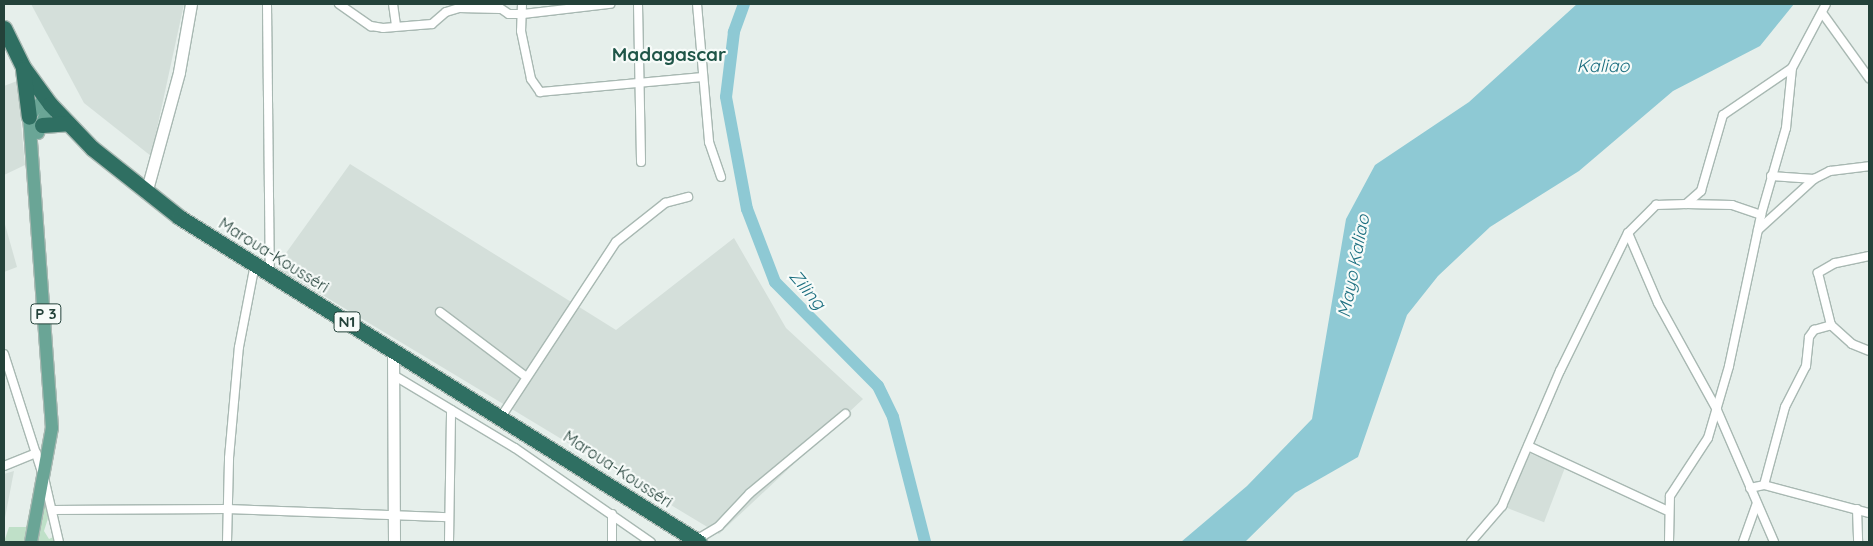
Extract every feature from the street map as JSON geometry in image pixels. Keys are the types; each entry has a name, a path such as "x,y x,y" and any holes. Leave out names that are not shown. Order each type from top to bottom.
{"highway":[{"name":"Maroua-Kousséri","path":"4,28 23,68 48,100 68,123 146,192 270,274 698,541"},
{"path":"23,68 36,121 68,123"}],"main road":[{"path":"146,192 179,72 191,4"},
{"name":"P 3","path":"31,542 45,482 52,428 33,147 36,121 48,100"},
{"path":"392,350 395,376 394,542"}],"street":[{"path":"267,4 270,274"},
{"path":"339,4 371,26 432,24 446,12 459,8 498,6 523,14 610,4"},
{"path":"393,4 396,26"},
{"path":"522,4 531,80 540,92 701,77"},
{"path":"638,4 641,162"},
{"path":"697,4 701,77 709,142 721,176"},
{"path":"1669,542 1666,510 1674,488 1708,438 1717,410 1761,215 1786,128 1792,68 1823,14 1826,4"},
{"path":"1823,14 1869,78"},
{"path":"1686,204 1701,191 1723,115 1792,68"},
{"path":"1758,230 1814,178 1830,171 1869,166"},
{"path":"1771,176 1814,178"},
{"path":"501,417 525,376 616,242 664,203 688,197"},
{"path":"1471,542 1502,506 1528,446 1628,233 1656,205 1732,205 1761,215"},
{"path":"1628,233 1658,303 1717,410 1774,542"},
{"path":"1869,256 1820,270 1831,325 1852,344 1869,351"},
{"path":"227,542 227,509 239,347 255,263"},
{"path":"440,312 525,376"},
{"path":"1764,485 1785,407 1806,366 1810,337 1814,330 1831,325"},
{"path":"4,354 45,482 59,542"},
{"path":"395,376 451,410 652,542"},
{"path":"449,542 451,410"},
{"path":"698,541 719,526 750,493 845,414"},
{"path":"1528,446 1666,510"},
{"path":"4,466 36,453"},
{"path":"1750,488 1764,485 1869,513"},
{"path":"1743,542 1757,503"},
{"path":"52,510 227,509 449,517"},
{"path":"1857,509 1858,542"},
{"path":"612,514 612,542"}],"shaded area":[{"path":"31,4 184,4 151,156 84,103"},
{"path":"17,81 25,165 4,175 4,86"},
{"path":"350,164 616,330 734,238 786,328 863,399 719,534 276,267"},
{"path":"4,221 17,267 4,272"},
{"path":"1526,452 1565,467 1544,522 1505,507"},
{"path":"14,471 4,523 4,474"}],"green space":[{"path":"50,481 54,499 44,531 49,539 60,534 63,542 4,542 9,527 26,527 35,485"}],"water":[{"name":"Kaliao","path":"1577,4 1794,4 1760,46 1673,91 1579,171 1490,227 1438,276 1407,315 1358,457 1295,493 1245,542 1181,542 1247,486 1312,419 1346,219 1375,165 1469,102"}],"waterway":[{"name":"Ziling","path":"744,4 734,32 726,97 747,209 775,282 878,386 893,417 925,542"}],"district":[{"name":"Madagascar","path":"669,55"}],"water label":[{"name":"Mayo Kaliao","path":"1354,266"}]}
